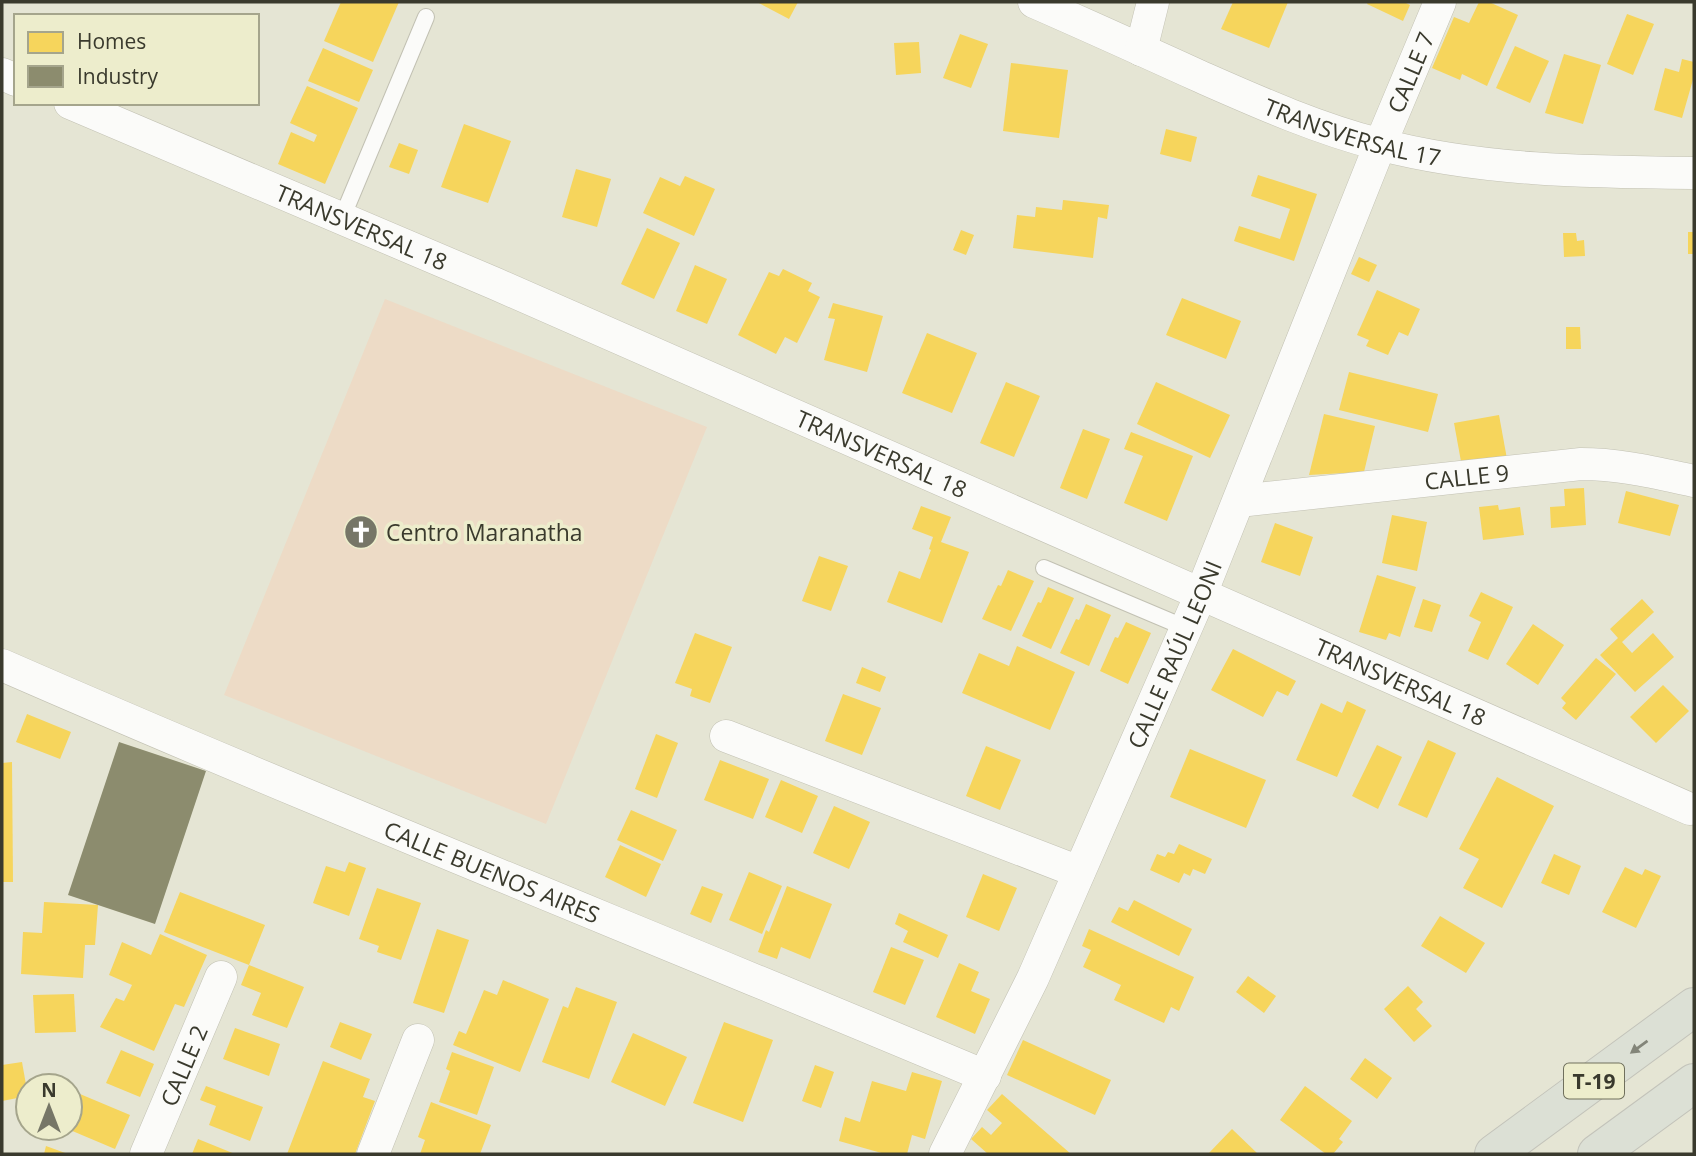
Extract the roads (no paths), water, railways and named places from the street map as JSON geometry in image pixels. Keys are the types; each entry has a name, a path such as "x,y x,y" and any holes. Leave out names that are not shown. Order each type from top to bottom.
{"highway":[{"name":"T-19","path":"1493,1154 1694,1007"},
{"name":"T-19","path":"1597,1154 1694,1083"}],"street":[{"name":"TRANSVERSAL 17","path":"1034,2 1276,110 1380,145 1443,158 1505,166 1694,173"},
{"path":"1141,50 1153,2"},
{"name":"CALLE 7","path":"1380,145 1440,2"},
{"name":"TRANSVERSAL 18","path":"75,105 342,218 1690,809"},
{"name":"CALLE RAÚL LEONI","path":"945,1154 1033,978 1186,628 1380,145"},
{"name":"CALLE 9","path":"1239,501 1581,464 1634,468 1694,481"},
{"name":"CALLE BUENOS AIRES","path":"2,665 214,758 712,961 985,1076"},
{"path":"726,736 1079,872"},
{"name":"CALLE 2","path":"146,1154 221,977"},
{"path":"373,1154 418,1040"}],"lane":[{"path":"342,218 426,17"},
{"path":"1044,568 1186,628"}],"place":[{"name":"Centro Maranatha","path":"361,532"}]}
